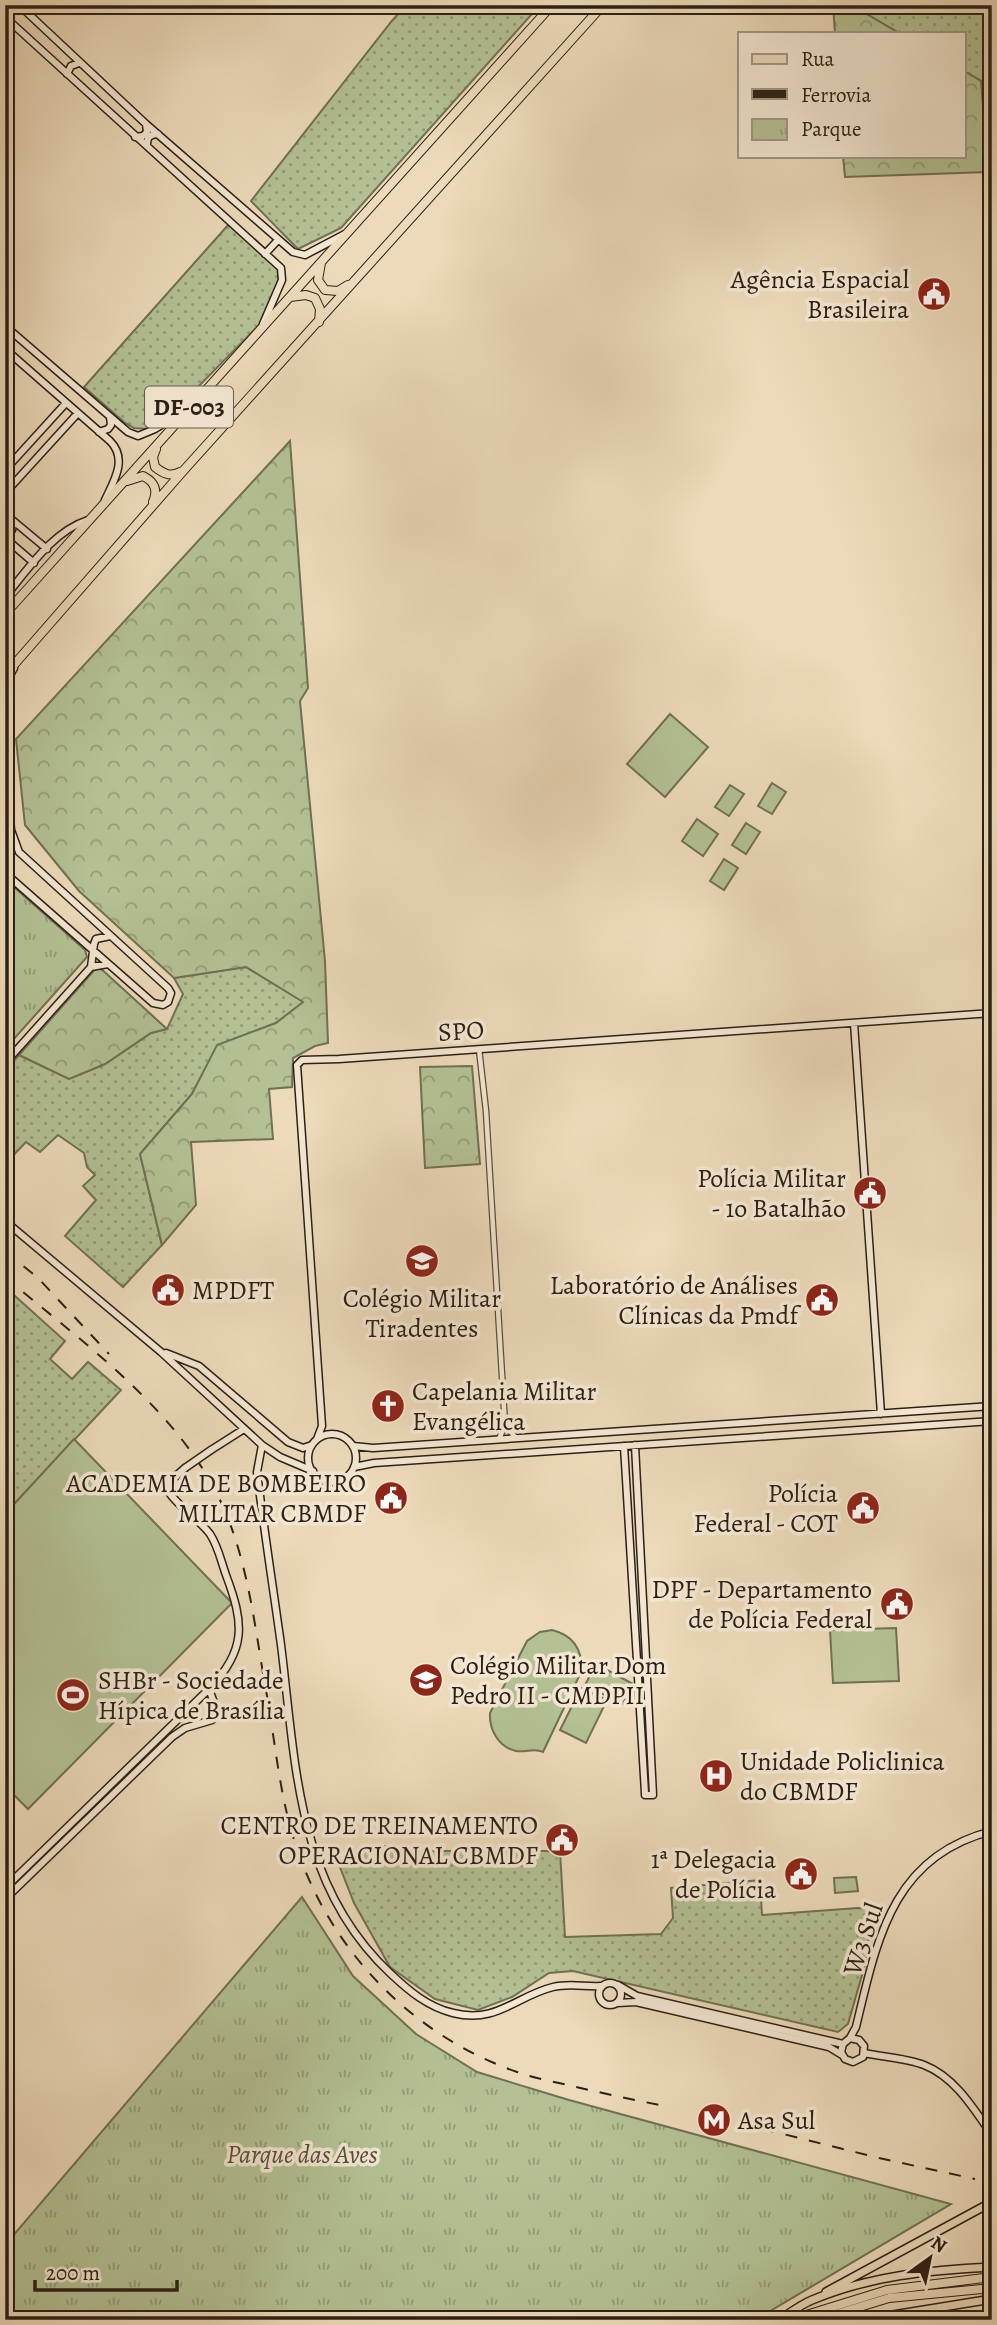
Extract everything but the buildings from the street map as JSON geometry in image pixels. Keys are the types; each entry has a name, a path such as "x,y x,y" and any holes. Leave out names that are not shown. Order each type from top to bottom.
{"highway":[{"name":"DF-003","path":"5,614 552,5"},
{"name":"DF-003","path":"5,675 150,508 603,5"},
{"path":"322,261 318,280 325,290 338,291 353,282"},
{"path":"290,297 309,295 315,298 319,303 319,322"},
{"path":"158,443 153,457 155,467 164,474 173,475 184,470"},
{"path":"120,486 136,477 143,476 152,481 156,491 150,508"},
{"path":"790,2320 887,2290 992,2277"},
{"path":"817,2320 889,2298 992,2288"}],"main road":[{"path":"779,2320 989,2203"},
{"path":"810,2301 859,2284 893,2276 943,2269 992,2267"},
{"path":"862,2320 992,2299"}],"street":[{"path":"263,326 282,280 281,268 6,18 18,5 146,124 293,252 304,255 347,233"},
{"path":"14,25 27,13"},
{"path":"57,65 69,53"},
{"path":"66,74 71,65 79,63"},
{"path":"135,136 143,136 147,132 146,124"},
{"path":"147,146 150,135 158,134"},
{"path":"218,210 231,198"},
{"path":"265,254 278,240"},
{"path":"5,327 128,432 138,436 187,409"},
{"path":"5,349 115,446 119,456 117,473 101,507"},
{"path":"36,376 47,362"},
{"path":"5,470 66,403"},
{"path":"54,416 61,414 67,419 66,427"},
{"path":"5,493 78,414"},
{"path":"99,432 111,425 110,417"},
{"path":"5,514 47,549"},
{"path":"5,597 63,533 78,523 90,520"},
{"path":"13,521 12,530 5,536 34,563"},
{"path":"5,685 18,661"},
{"path":"5,755 11,830 15,845 25,859 169,988 170,998 163,1005 153,1003 5,873"},
{"path":"91,967 96,939 110,936"},
{"path":"5,1063 91,967 108,964"},
{"name":"SPO","path":"317,1439 322,1426 297,1065 302,1060 992,1013"},
{"path":"854,1023 881,1414"},
{"path":"479,1049 486,1111 505,1425 499,1439"},
{"path":"5,1221 161,1352 262,1445 280,1457 313,1471 323,1479 335,1481 347,1476 354,1467 353,1446 343,1436 329,1434 317,1439 312,1445 309,1458 313,1471"},
{"path":"161,1352 194,1364 208,1373 288,1442 303,1448 312,1445"},
{"path":"197,1386 202,1376 208,1373"},
{"path":"353,1446 373,1448 453,1443 992,1406"},
{"path":"976,1407 981,1413 977,1422"},
{"path":"920,1411 919,1417 923,1426"},
{"path":"812,1433 808,1426 813,1419"},
{"path":"354,1467 374,1463 689,1440 992,1421"},
{"path":"505,1425 517,1438"},
{"path":"322,1426 329,1434"},
{"path":"688,1427 692,1433 689,1440"},
{"path":"5,1888 199,1700 225,1673 233,1659 237,1645 238,1619 233,1593 212,1537 168,1491 169,1482 185,1468 244,1429"},
{"path":"613,1431 609,1438 614,1446"},
{"path":"453,1443 454,1458"},
{"path":"262,1445 257,1472 299,1786 311,1846 325,1883 339,1908 378,1962 419,1998 440,2010 463,2015 479,2015 511,2007 549,1988 601,1986 609,1982 637,1996 843,2043 850,2038 859,2040 864,2046 864,2053 860,2060 853,2062 830,2047 636,2003 612,2005 604,2003 585,1987"},
{"path":"624,1446 635,1622 644,1695 653,1795 645,1795 644,1782 644,1695 643,1621 635,1445"},
{"path":"627,1490 636,1485"},
{"path":"630,1548 639,1548"},
{"path":"635,1622 643,1621"},
{"path":"5,1899 172,1737 185,1728 212,1720 216,1708 209,1689"},
{"path":"199,1700 204,1698 214,1701"},
{"path":"190,1709 192,1719 198,1724"},
{"path":"644,1782 653,1782"},
{"name":"W3 Sul","path":"850,2038 856,2027 875,1948 905,1887 946,1849 973,1836 992,1831"},
{"path":"617,2003 621,1994 618,1985"},
{"path":"598,1996 601,1986"},
{"name":"W3 Sul","path":"856,2027 859,2040"},
{"path":"842,2056 843,2043"},
{"path":"864,2053 923,2064 944,2076 969,2102 992,2135"}],"green space":[{"path":"406,5 540,5 341,228 298,249 251,201"},
{"path":"833,5 851,5 897,32 835,32"},
{"path":"851,5 992,5 992,87 965,72 965,32 897,32"},
{"path":"965,72 981,81 988,172 845,177 843,158 965,158"},
{"path":"229,224 277,266 279,282 261,323 187,398 147,429 134,428 84,387"},
{"path":"290,441 308,688 300,701 325,961 328,1043 315,1046 293,1058 292,1087 269,1089 273,1139 191,1142 196,1205 162,1245 140,1154 192,1094 217,1045 276,1023 303,1002 246,967 174,978 79,891 25,825 16,739"},
{"path":"670,714 708,747 665,797 627,764"},
{"path":"772,783 786,792 772,814 758,806"},
{"path":"730,785 744,794 729,816 715,807"},
{"path":"697,819 718,834 703,856 682,841"},
{"path":"746,823 760,832 746,854 732,845"},
{"path":"724,859 738,868 724,890 710,881"},
{"path":"5,879 85,950 87,957 5,1049"},
{"path":"98,966 167,1029 151,1033 105,1064 69,1079 19,1055"},
{"path":"246,967 304,1002 276,1023 218,1045 192,1094 140,1154 162,1245 123,1287 65,1236 96,1200 83,1186 95,1175 87,1167 84,1153 58,1135 40,1152 26,1142 5,1164 5,1071 19,1055 69,1079 105,1064 151,1033 167,1029 183,994 174,978"},
{"path":"472,1066 480,1164 425,1168 420,1067"},
{"path":"5,1287 65,1341 50,1359 72,1379 88,1362 121,1390 5,1514"},
{"name":"SHBr - Sociedade Hípica de Brasília","path":"74,1439 232,1603 28,1809 5,1786 5,1514"},
{"path":"896,1628 899,1681 833,1683 830,1630"},
{"path":"552,1630 566,1636 575,1644 582,1670 543,1752 516,1751 504,1746 496,1736 490,1713 527,1641 540,1632"},
{"path":"596,1664 633,1684 623,1704 585,1685"},
{"path":"581,1688 607,1700 586,1743 560,1730"},
{"path":"374,1845 432,1851 560,1851 565,1937 661,1934 673,1918 671,1888 760,1880 762,1915 873,1909 864,1968 848,2024 838,2032 573,1971 549,1973 512,1997 478,2010 435,1999 390,1967 354,1903 338,1862"},
{"path":"856,1877 858,1891 835,1893 834,1878"},
{"name":"Parque das Aves","path":"302,1897 353,1976 416,2034 477,2072 569,2100 951,2204 755,2320 7,2320 5,2245"}],"railway":[{"path":"5,1251 38,1278 109,1354"},
{"path":"5,1277 125,1378 153,1406 179,1435 220,1500 238,1547 250,1596 280,1782 292,1833 306,1874 325,1912 349,1947 376,1980 406,2009 440,2034 477,2055 529,2076 669,2107"},
{"path":"739,2123 975,2179"}],"place":[{"name":"Agência Espacial Brasileira","path":"934,294"},
{"name":"Polícia Militar - 1o Batalhão","path":"870,1193"},
{"name":"Colégio Militar Tiradentes","path":"422,1261"},
{"name":"MPDFT","path":"168,1290"},
{"name":"Laboratório de Análises Clínicas da Pmdf","path":"822,1300"},
{"name":"Capelania Militar Evangélica","path":"388,1406"},
{"name":"ACADEMIA DE BOMBEIRO MILITAR CBMDF","path":"391,1498"},
{"name":"Polícia Federal - COT","path":"863,1508"},
{"name":"DPF - Departamento de Polícia Federal","path":"897,1604"},
{"name":"Colégio Militar Dom Pedro II - CMDPII","path":"426,1680"},
{"name":"SHBr - Sociedade Hípica de Brasília","path":"73,1695"},
{"name":"Unidade Policlinica do CBMDF","path":"716,1776"},
{"name":"CENTRO DE TREINAMENTO OPERACIONAL CBMDF","path":"562,1840"},
{"name":"1ª Delegacia de Polícia","path":"801,1874"},
{"name":"Asa Sul","path":"714,2120"}]}
